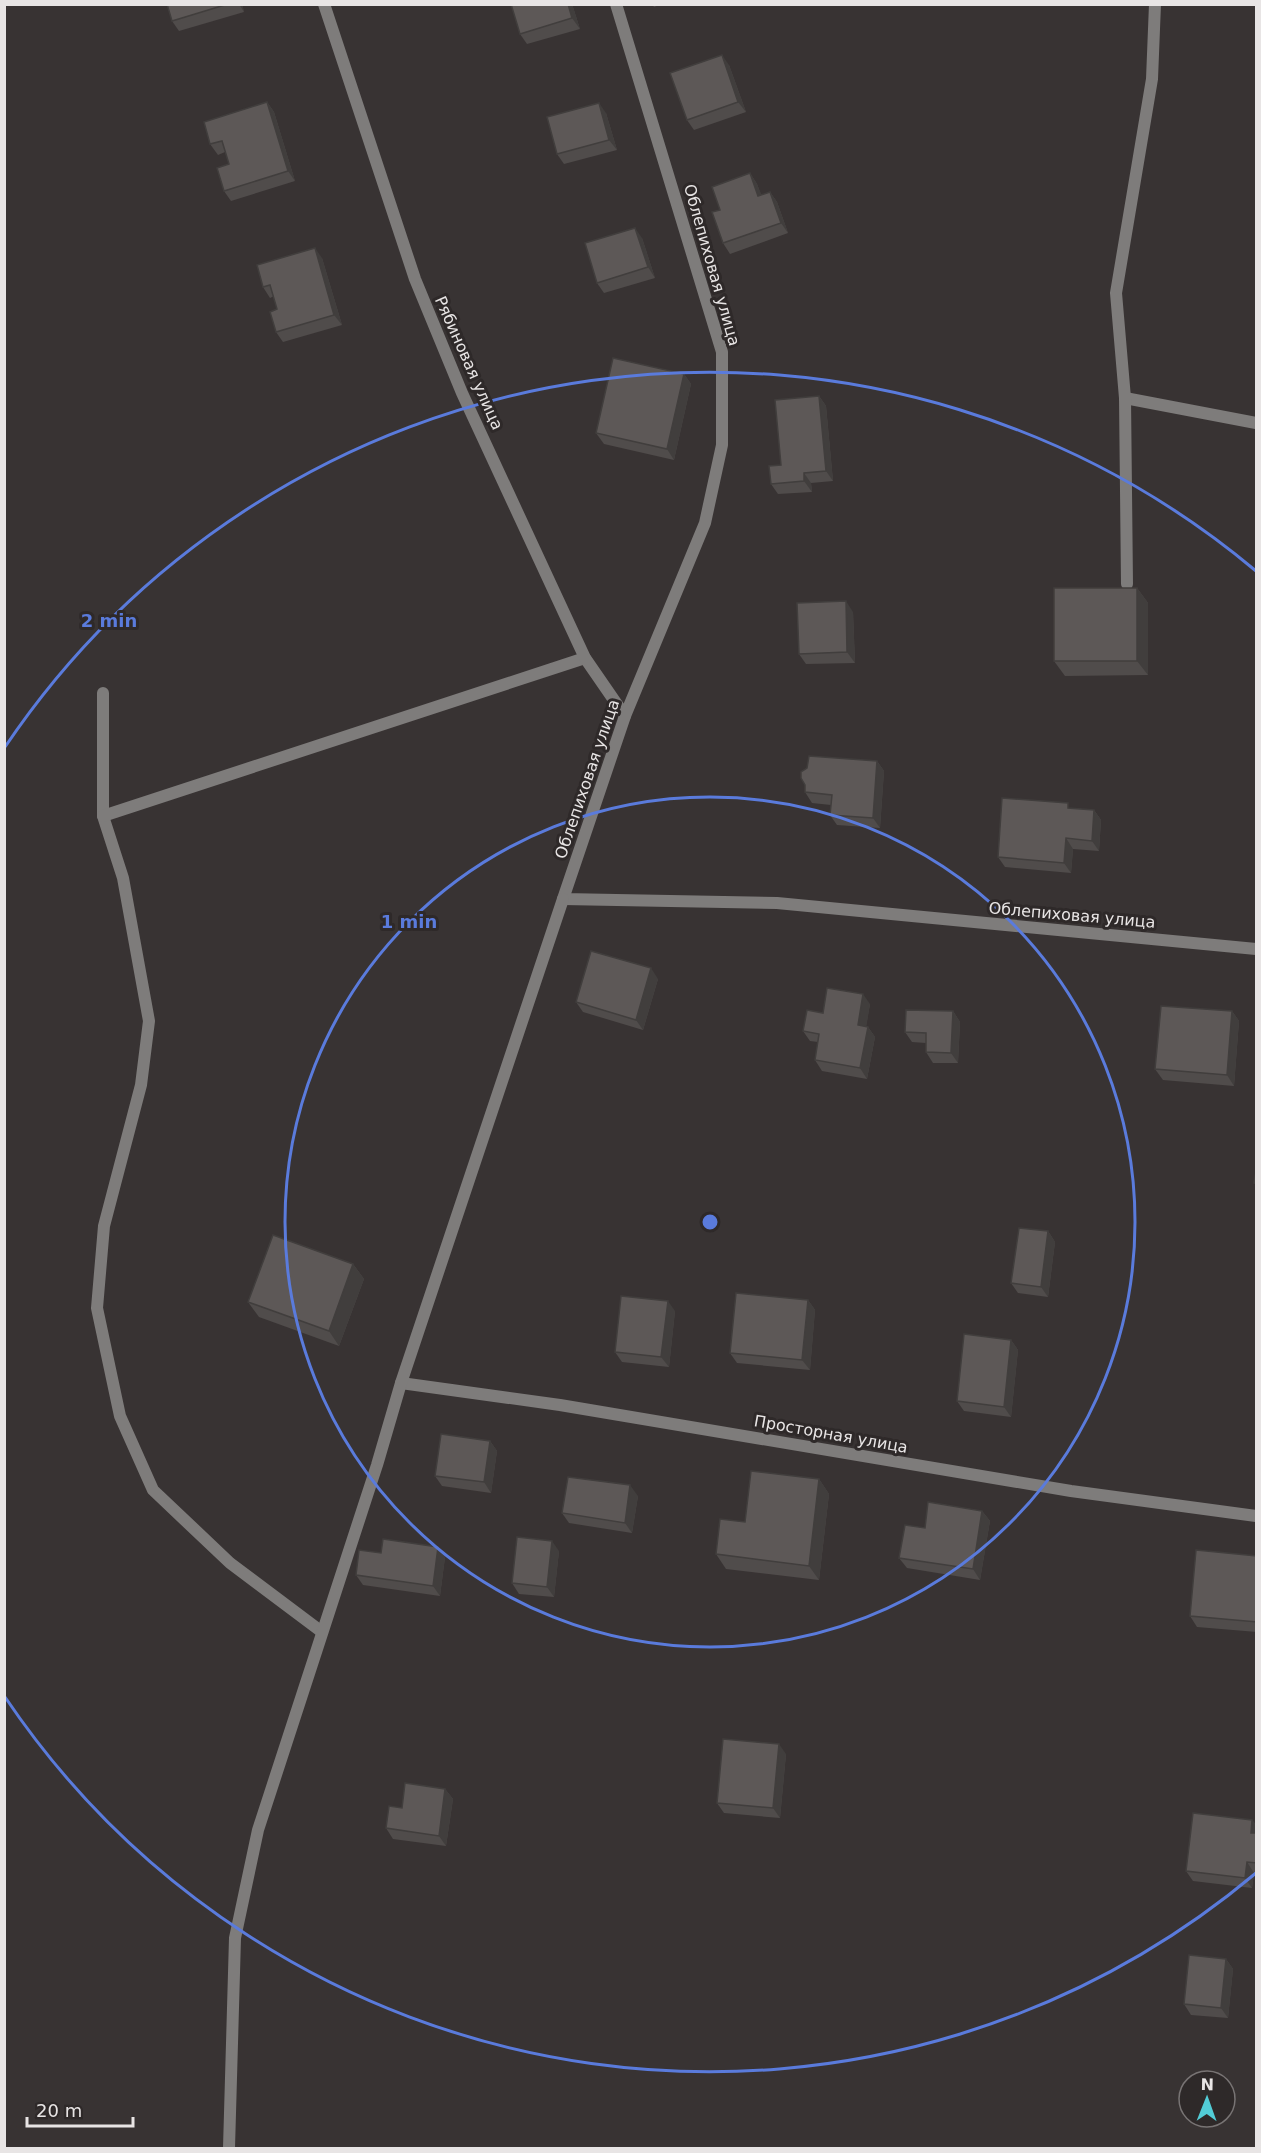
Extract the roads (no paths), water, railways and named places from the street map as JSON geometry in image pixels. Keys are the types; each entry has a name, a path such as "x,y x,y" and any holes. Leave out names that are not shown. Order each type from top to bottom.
{"street":[{"name":"Рябиновая улица","path":"324,4 415,279 462,393 585,658 625,716"},
{"name":"Облепиховая улица","path":"616,4 722,352 722,445 705,523 625,716 563,899 777,903 1257,949"},
{"path":"1127,584 1125,398 1116,293 1152,79 1155,4"},
{"path":"1125,398 1257,423"},
{"path":"103,816 585,658"},
{"path":"103,693 103,816 123,878 149,1021 141,1085 104,1226 97,1308 120,1416 153,1490 230,1563 322,1632"},
{"path":"229,2148 235,1938 258,1830 377,1464 401,1383 563,899"},
{"name":"Просторная улица","path":"401,1383 560,1405 1071,1491 1257,1516"}]}
